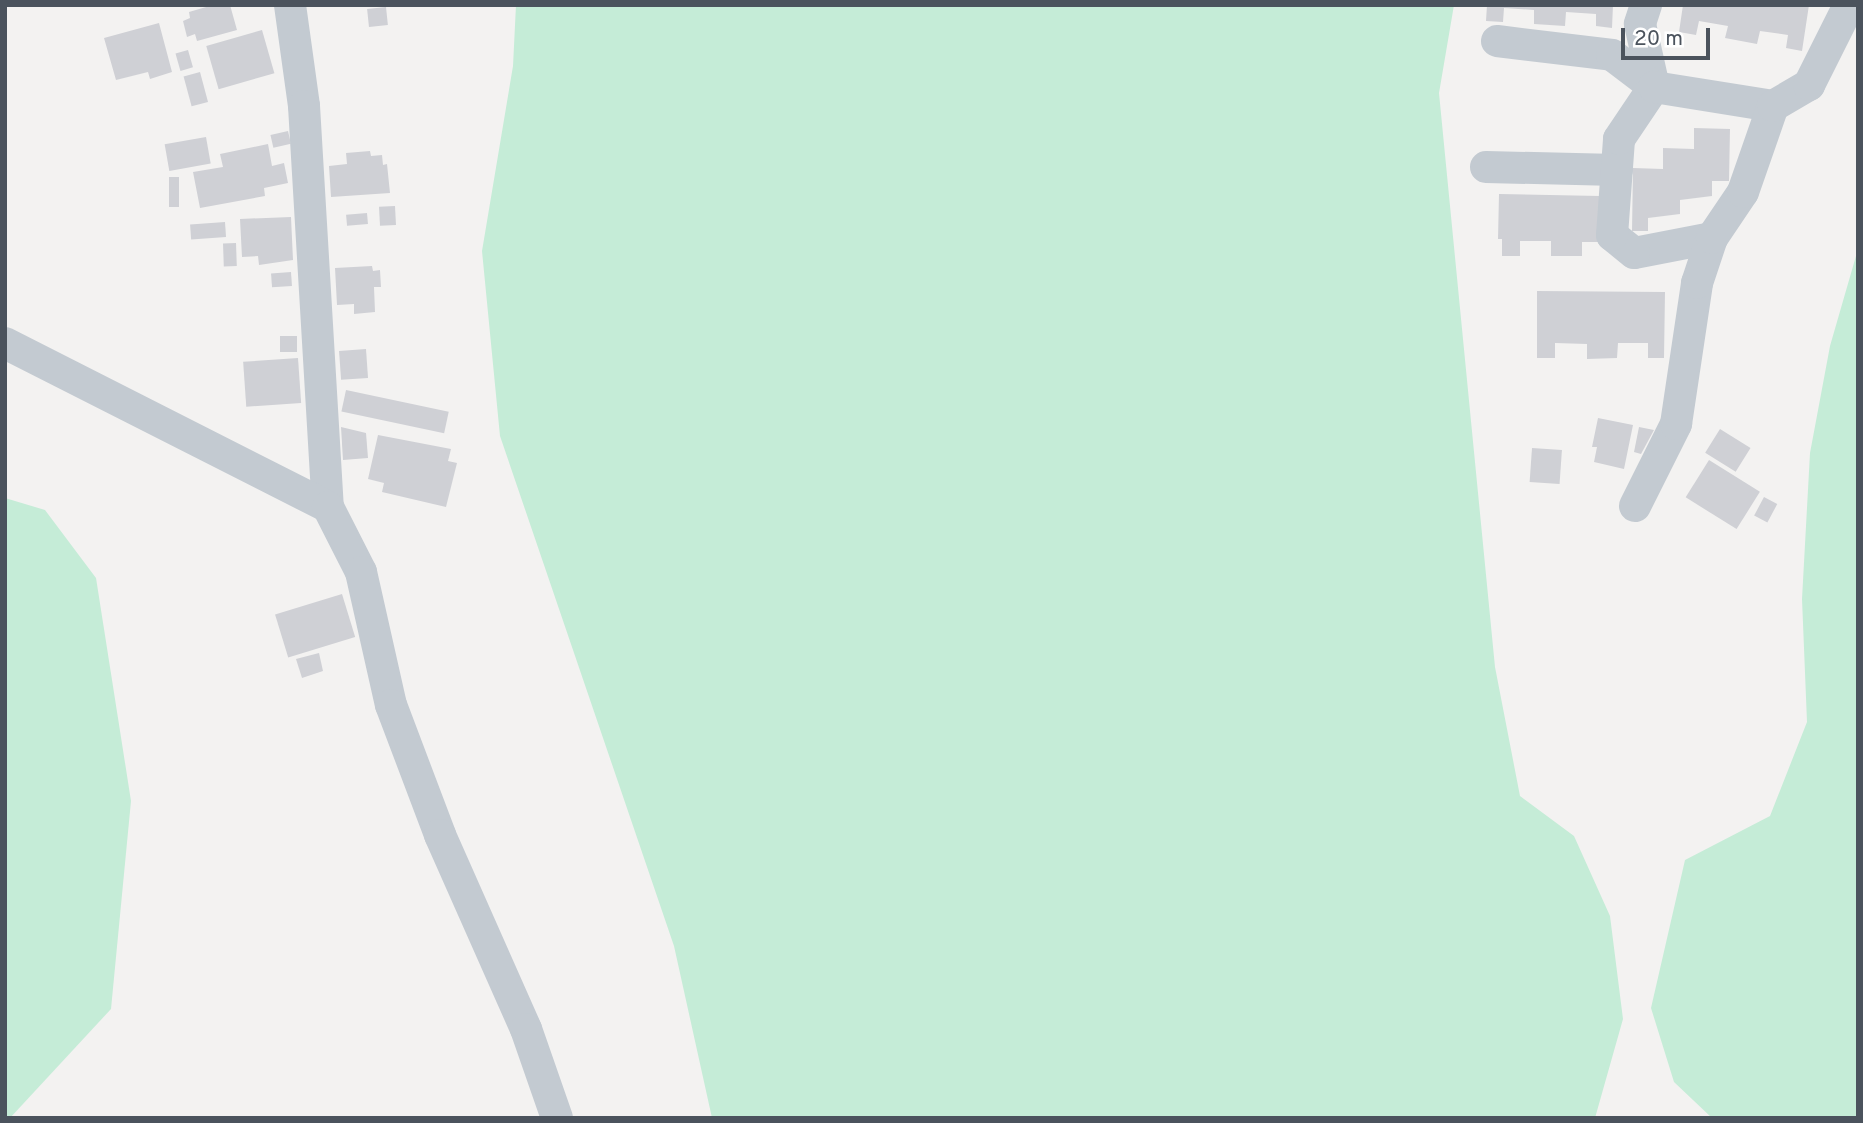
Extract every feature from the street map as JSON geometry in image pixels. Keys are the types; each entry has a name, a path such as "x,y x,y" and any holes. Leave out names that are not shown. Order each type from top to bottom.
{"street":[{"path":"290,5 304,106 328,507 361,572 391,705 440,835 526,1029 557,1118"},
{"path":"1646,5 1640,24 1654,87 1619,139 1612,235 1634,253 1712,239"},
{"path":"1497,41 1612,55 1654,87 1773,106 1809,85 1849,5"},
{"path":"1635,506 1676,424 1697,283 1712,239 1743,192 1773,106"},
{"path":"1486,167 1617,170"},
{"path":"5,343 328,507"}],"green space":[{"path":"516,5 1454,5 1439,93 1495,667 1520,796 1574,836 1610,916 1623,1019 1595,1118 712,1118 674,946 500,436 482,251 513,66"},
{"path":"1858,249 1858,1118 1712,1118 1674,1082 1651,1008 1685,860 1770,816 1807,722 1802,599 1810,453 1830,346"},
{"path":"5,498 45,510 96,578 131,801 111,1009 10,1118 5,1118"}],"building":[{"path":"213,5 230,5 237,30 197,41 195,34 187,37 183,21 190,18 189,12"},
{"path":"1487,5 1613,5 1612,28 1596,26 1596,14 1566,12 1565,26 1534,24 1534,10 1504,8 1503,22 1486,21"},
{"path":"1683,5 1809,5 1802,51 1786,48 1788,35 1760,31 1757,44 1725,38 1728,26 1699,21 1696,35 1679,32"},
{"path":"386,7 388,25 369,27 367,9"},
{"path":"159,23 172,72 150,79 148,72 116,80 104,38"},
{"path":"262,30 274,73 219,89 206,46"},
{"path":"188,50 193,67 180,71 176,54"},
{"path":"200,72 208,102 192,106 184,76"},
{"path":"1694,128 1730,129 1729,181 1712,181 1712,196 1680,200 1680,214 1648,218 1648,231 1632,231 1633,168 1663,169 1663,148 1694,149"},
{"path":"288,131 291,144 273,148 270,135"},
{"path":"206,137 211,164 169,171 165,144"},
{"path":"268,144 272,166 284,163 288,183 264,188 265,196 200,208 193,172 223,167 220,154"},
{"path":"370,151 371,156 382,155 383,165 387,164 390,193 331,197 329,166 347,164 346,153"},
{"path":"169,177 179,177 179,207 169,207"},
{"path":"1499,194 1600,196 1598,242 1582,242 1582,256 1551,256 1551,241 1520,241 1520,256 1502,256 1502,239 1498,239"},
{"path":"395,206 396,225 380,226 379,207"},
{"path":"367,213 368,224 347,226 346,215"},
{"path":"291,217 293,260 259,265 258,256 242,257 240,219"},
{"path":"225,222 226,237 191,239 190,224"},
{"path":"223,243 236,243 237,266 224,266"},
{"path":"372,266 373,271 380,270 381,287 374,287 375,312 354,314 354,304 337,305 335,268"},
{"path":"291,272 292,286 272,287 271,273"},
{"path":"1537,291 1665,292 1664,358 1648,358 1648,343 1618,343 1617,358 1587,359 1587,344 1555,343 1555,358 1537,358"},
{"path":"280,336 297,336 297,352 280,352"},
{"path":"366,349 368,378 341,380 339,351"},
{"path":"298,358 301,403 246,407 243,362"},
{"path":"346,390 449,412 444,433 341,412"},
{"path":"1598,418 1633,425 1624,469 1594,462 1597,447 1592,447"},
{"path":"341,427 366,433 368,458 343,460"},
{"path":"1639,427 1654,430 1641,454 1634,452"},
{"path":"1720,429 1751,448 1736,472 1705,453"},
{"path":"378,435 451,449 448,461 457,463 446,507 382,492 384,483 368,479"},
{"path":"1532,448 1562,450 1560,484 1530,482"},
{"path":"1709,460 1760,492 1737,529 1686,497"},
{"path":"1764,497 1777,504 1767,523 1754,516"},
{"path":"342,594 355,637 288,657 275,614"},
{"path":"319,653 323,671 302,678 296,659"}]}
